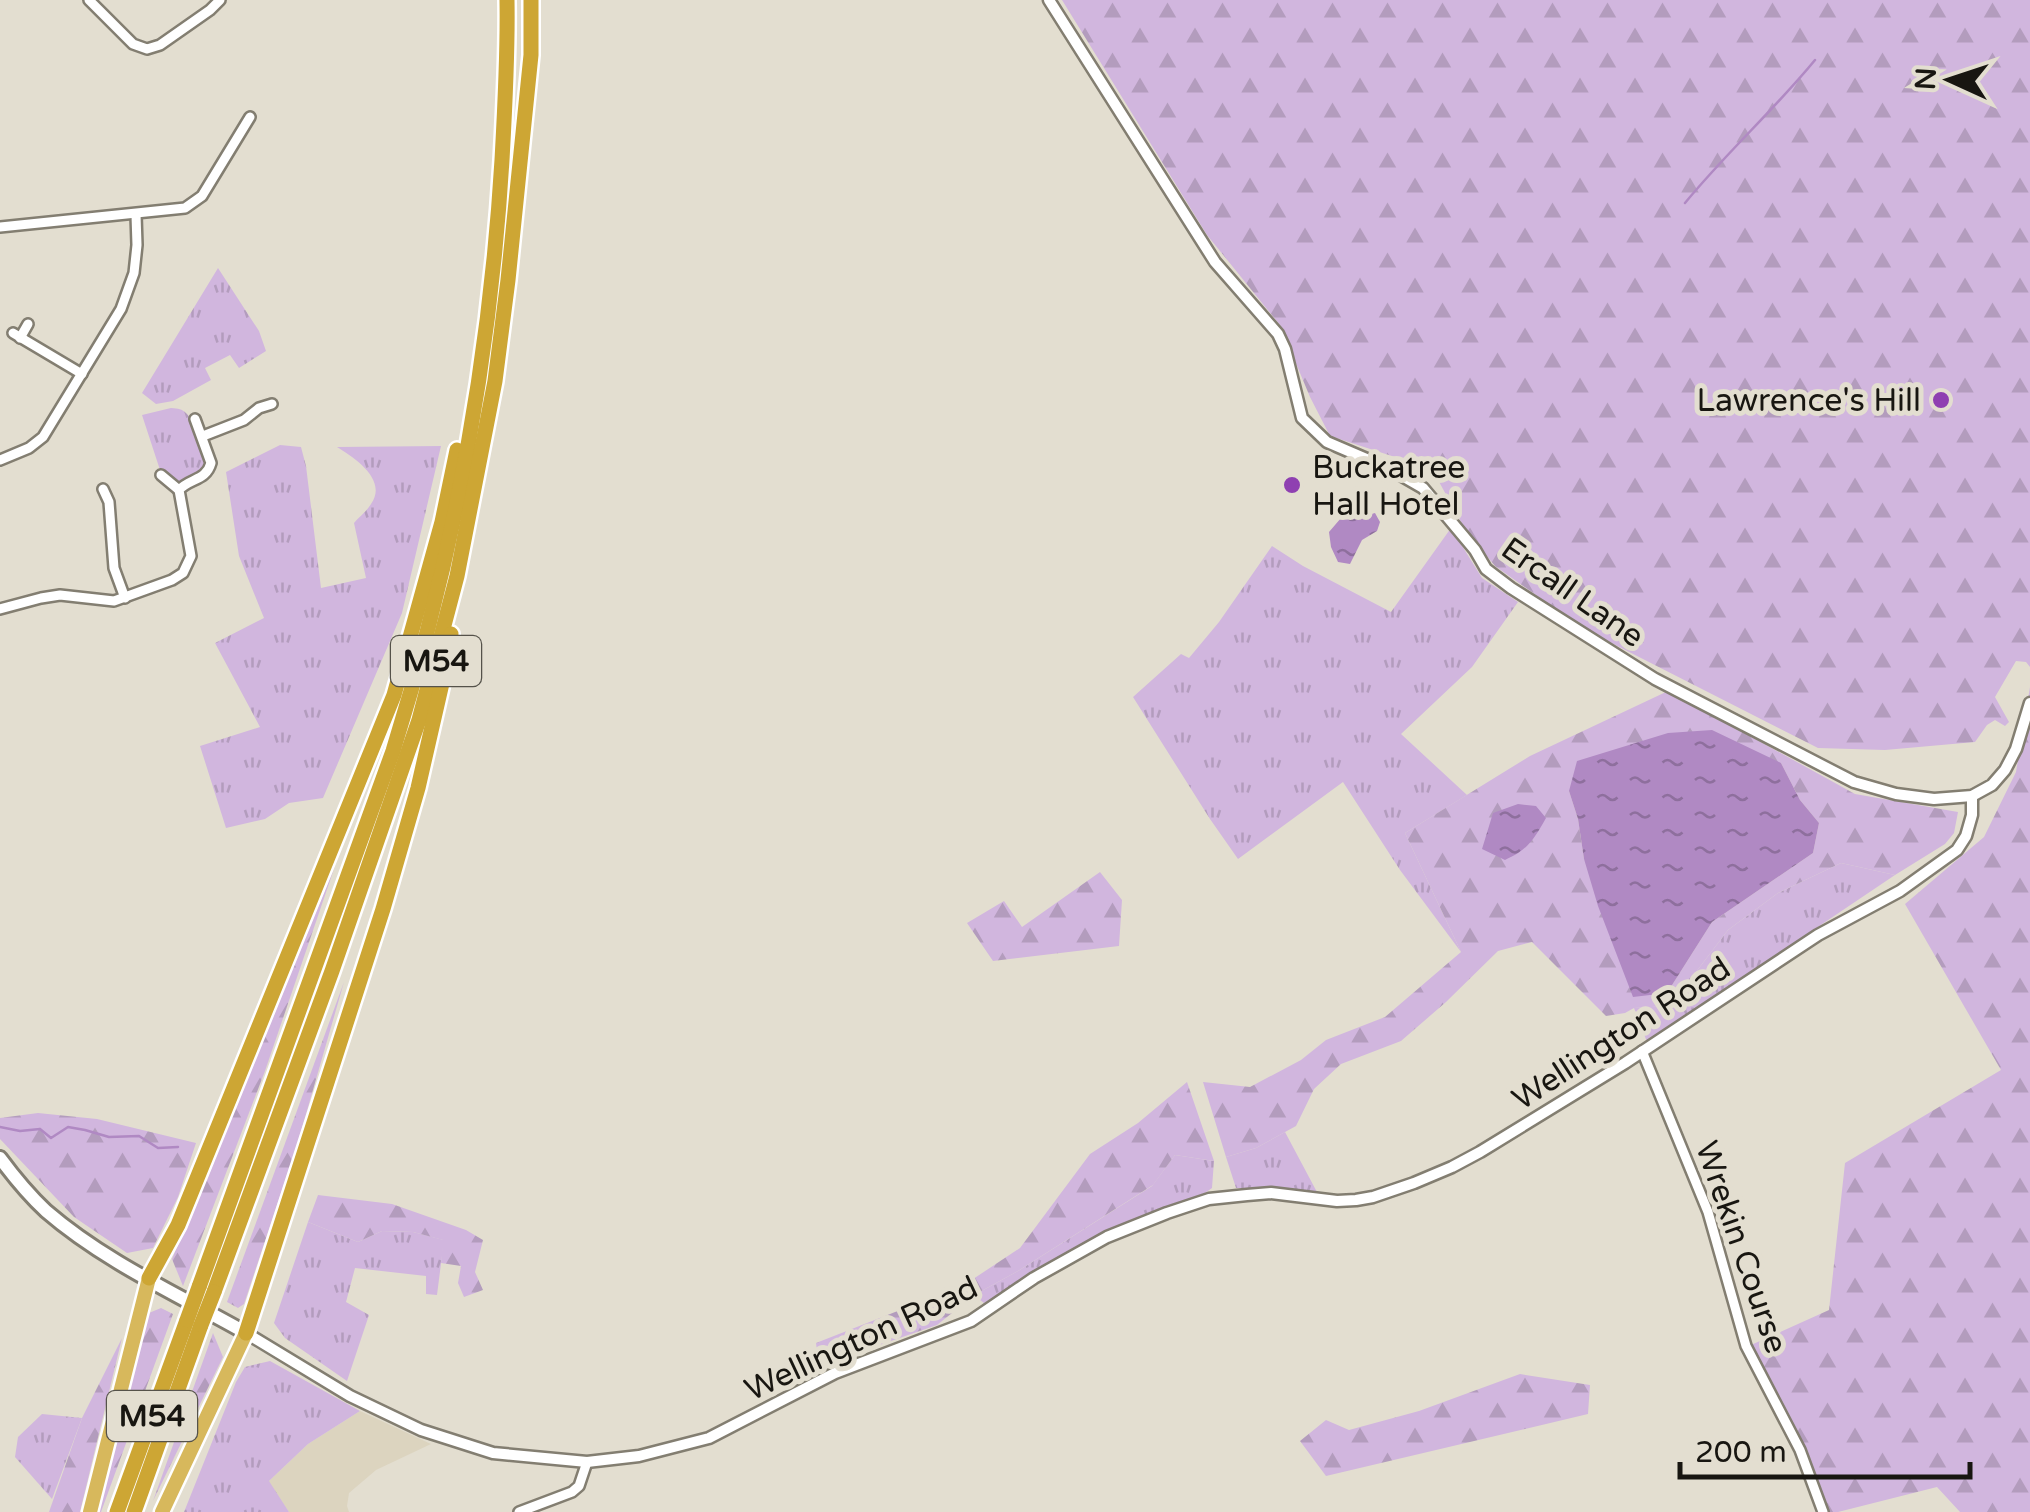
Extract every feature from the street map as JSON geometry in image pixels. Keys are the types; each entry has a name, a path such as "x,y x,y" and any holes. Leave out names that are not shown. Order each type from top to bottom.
{"highway":[{"name":"M54","path":"207,1289 410,694 436,598 458,501 484,343 500,202 507,0"},
{"name":"M54","path":"117,1512 332,971 419,720 457,576 496,380 531,55 532,0"},
{"name":"M54","path":"149,1278 178,1224 394,695 442,522 484,343"},
{"name":"M54","path":"246,1333 383,909 418,788 448,657 457,576"},
{"path":"90,1512 149,1278"},
{"name":"M54","path":"134,1512 194,1323"},
{"path":"162,1512 246,1333"}],"main road":[{"path":"0,1158 46,1210 81,1238 246,1333"},
{"path":"0,1177 19,1183"}],"street":[{"path":"90,0 132,44 147,49 160,45 220,0"},
{"name":"Ercall Lane","path":"1049,0 1215,262 1278,334 1286,349 1302,418 1327,442 1423,488 1486,568 1511,588 1656,678 1854,782 1922,799 1972,796"},
{"path":"0,227 185,208 202,196 250,117"},
{"path":"0,460 30,448 43,437 121,309 130,286 137,244 136,214"},
{"path":"28,324 16,335 82,374"},
{"path":"255,393 259,408"},
{"path":"203,436 272,404"},
{"path":"179,490 210,469 211,458 195,419"},
{"path":"0,609 60,596 114,601 183,573 189,564 190,550 179,490 161,475"},
{"path":"103,489 109,502 114,568 126,598"},
{"path":"109,502 122,496"},
{"path":"1972,796 1992,785 2005,770 2030,703"},
{"name":"Wellington Road","path":"246,1333 350,1396 421,1430 494,1453 587,1462 639,1456 710,1438 835,1374 971,1321 1034,1278 1107,1237 1167,1212 1209,1199 1271,1193 1337,1201 1373,1197 1480,1152 1818,936 1900,891 1956,850 1966,836 1972,796"},
{"name":"Wrekin Course","path":"1642,1052 1708,1212 1746,1346 1800,1450 1823,1512"},
{"path":"520,1512 572,1492 579,1486 587,1462"}],"shaded area":[{"path":"360,1411 431,1444 376,1470 349,1493 349,1512 289,1512 268,1482 308,1444"}],"green space":[{"path":"1062,0 2030,0 2030,667 2026,662 2016,661 1995,697 2009,722 2005,726 1995,720 1975,742 1885,750 1818,748 1584,629 1495,566 1466,531 1432,469 1330,436 1280,325 1207,235"},
{"path":"218,268 259,331 266,351 239,368 230,355 205,368 211,380 173,401 156,404 142,393"},
{"path":"171,408 190,418 205,458 201,469 178,482 160,470 142,415"},
{"path":"280,445 301,447 321,588 366,578 354,523 371,504 375,487 367,471 337,447 441,446 402,613 323,798 289,803 265,819 226,828 200,746 260,727 215,643 264,618 239,556 226,472"},
{"path":"1451,528 1482,578 1518,602 1472,667 1401,734 1467,795 1405,833 1461,952 1400,870 1343,782 1238,859 1133,697 1181,654 1189,658 1272,546 1391,612"},
{"path":"2030,687 2030,1512 1960,1512 1937,1487 1828,1512 1751,1345 1829,1310 1845,1163 2001,1070 1905,904 1984,837 2016,772"},
{"path":"1668,691 1855,794 1958,812 1954,833 1945,844 1895,875 1841,863 1778,893 1728,930 1670,1006 1634,1008 1606,1016 1532,942 1498,951 1401,1041 1341,1064 1314,1089 1296,1126 1256,1148 1226,1157 1203,1082 1250,1087 1301,1060 1326,1040 1385,1017 1461,952 1405,833 1530,756","holes":["1781,763 1800,800 1819,823 1813,853 1712,922 1667,993 1584,859 1569,791"]},
{"path":"1841,863 1895,875 1647,1042 1634,1008 1670,1006 1728,930 1778,893"},
{"path":"335,866 265,1071 183,1286 172,1259"},
{"path":"1100,872 1122,900 1119,946 993,961 967,923 1004,901 1022,927"},
{"path":"344,982 298,1142 244,1304 238,1308 227,1302"},
{"path":"1187,1082 1214,1161 1175,1155 1153,1185 976,1294 937,1325 819,1366 816,1343 964,1285 1020,1248 1090,1154 1138,1123"},
{"path":"38,1113 97,1119 196,1143 178,1197 153,1248 127,1253 74,1217 0,1139 0,1118"},
{"path":"1285,1132 1318,1194 1285,1188 1236,1188 1226,1157 1256,1148"},
{"path":"1175,1155 1214,1161 1212,1188 1094,1239 984,1303 976,1297 1152,1186"},
{"path":"318,1195 392,1204 466,1230 483,1240 475,1272 483,1290 464,1297 458,1283 461,1266 441,1263 443,1240 413,1232 382,1231 358,1242 308,1222"},
{"path":"308,1222 358,1242 382,1231 413,1232 444,1240 437,1295 426,1294 426,1276 355,1268 346,1302 369,1315 347,1381 285,1338 274,1323"},
{"path":"161,1308 173,1314 99,1512 149,1313"},
{"path":"213,1333 223,1357 153,1501"},
{"path":"122,1338 80,1512 49,1512 82,1418"},
{"path":"270,1361 360,1411 308,1444 269,1481 289,1512 184,1512 236,1382 245,1367"},
{"path":"1520,1374 1590,1385 1588,1414 1326,1476 1300,1441 1326,1420 1349,1430 1419,1411"},
{"path":"42,1414 82,1418 52,1499 15,1457 18,1437"}],"water":[{"path":"1375,513 1380,522 1377,531 1362,540 1350,564 1338,562 1329,532 1341,518"},
{"path":"1712,730 1781,763 1800,800 1819,823 1813,853 1712,922 1667,993 1633,997 1584,859 1569,791 1577,761 1668,733"},
{"path":"1518,804 1536,806 1546,818 1530,843 1505,860 1482,849 1493,813"}],"waterway":[{"path":"1685,203 1815,60"},
{"path":"0,1127 40,1129 51,1138 68,1127 109,1137 139,1136 158,1148 178,1147"}],"place":[{"name":"Lawrence's Hill","path":"1941,400"},
{"name":"Buckatree Hall Hotel","path":"1292,485"}]}
